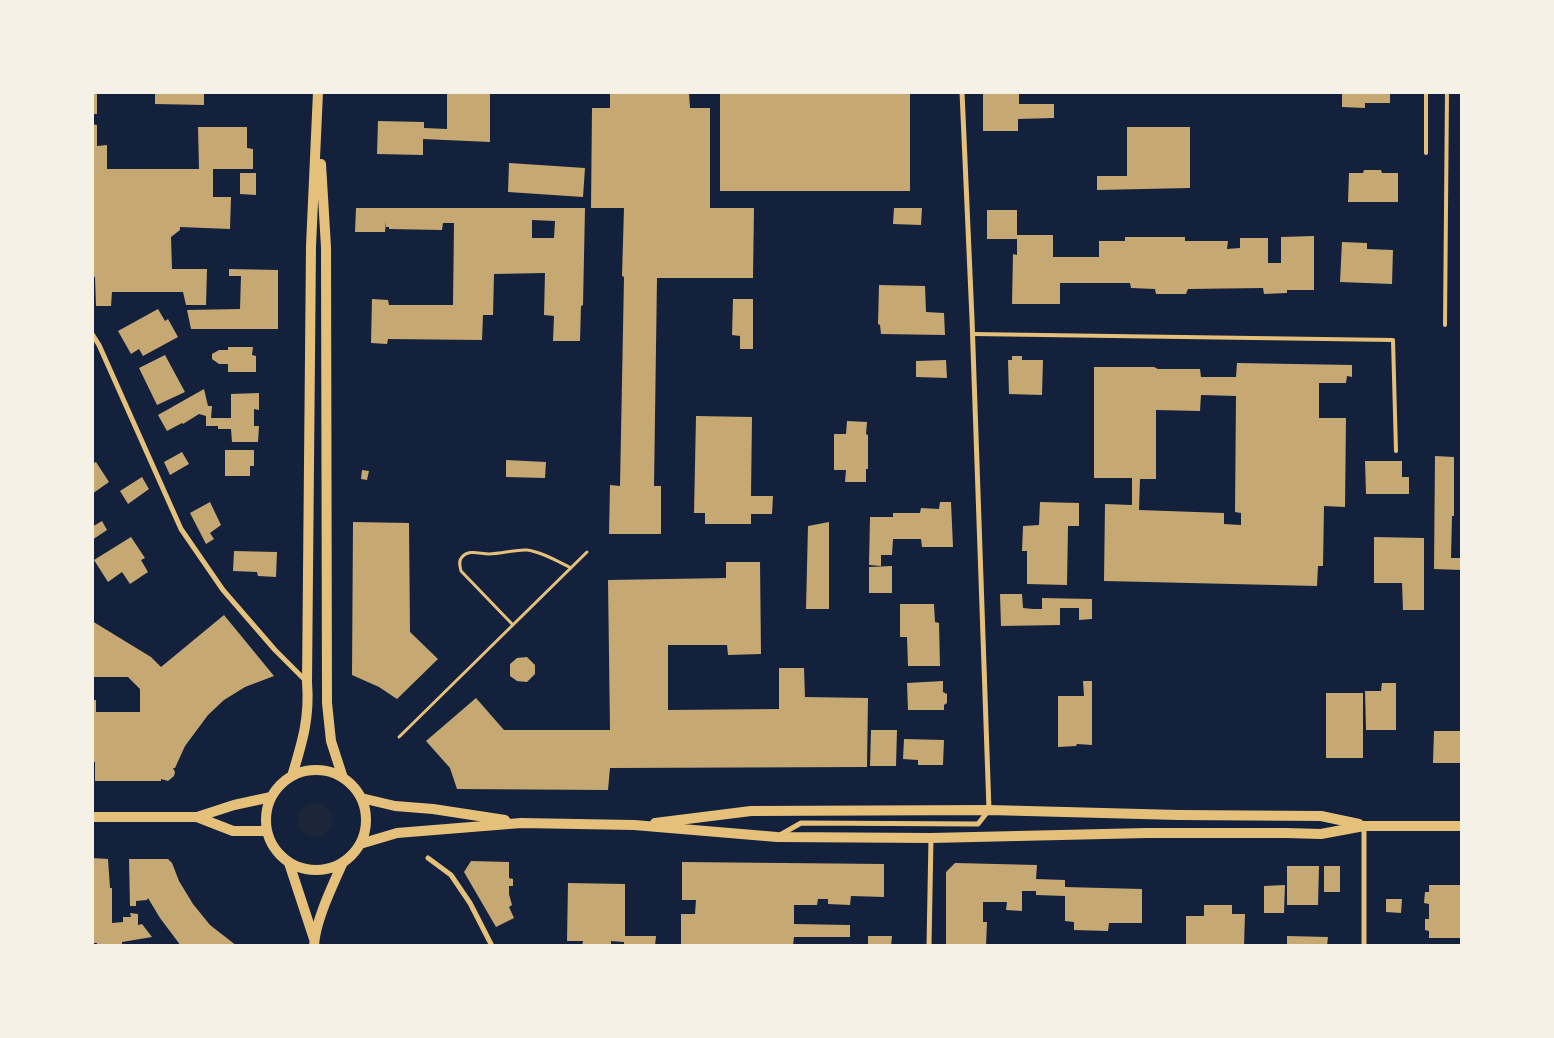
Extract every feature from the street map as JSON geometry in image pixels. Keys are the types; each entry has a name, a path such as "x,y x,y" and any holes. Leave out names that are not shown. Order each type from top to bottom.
{"main road":[{"path":"292,776 303,742 309,703 307,682 311,246 318,92"},
{"path":"318,115 326,247 327,703 331,741 343,778"},
{"path":"317,770 331,772 343,778 354,787 361,798 366,814 365,829 360,844 353,854 331,869 316,871 302,869 289,863 279,855 271,844 267,832 266,814 271,797 280,785 292,776 304,772 317,770"},
{"path":"92,817 197,817 234,805 271,797"},
{"path":"361,798 395,806 433,809 521,823"},
{"path":"634,825 751,811 989,810 1179,815 1321,816 1364,826"},
{"path":"197,817 233,831 267,832"},
{"path":"360,844 397,833 521,823 634,825 777,837 931,838 1156,833 1321,834 1364,826 1462,826"},
{"path":"314,942 326,901 343,862"},
{"path":"289,863 314,942"}],"street":[{"path":"777,837 801,823 978,824 989,810 962,92"},
{"path":"92,334 99,345 181,529 223,590 281,657 307,682"},
{"path":"1364,826 1364,946"},
{"path":"928,946 931,838"},
{"path":"428,858 451,875 470,904 492,946"}],"lane":[{"path":"1426,92 1426,153"},
{"path":"1445,325 1447,92"},
{"path":"972,334 1393,340 1396,451"}],"path":[{"path":"513,625 461,571 460,563 462,557 470,552 502,554 526,550 548,557 571,568"},
{"path":"399,737 587,552"}],"shaded area":[{"path":"315,803 322,804 327,808 331,813 331,827 327,832 322,836 315,837 308,836 303,832 299,827 298,820 299,813 303,808 308,804"}],"building":[{"path":"92,92 97,92 97,114 92,114"},
{"path":"155,92 204,92 204,105 155,104"},
{"path":"447,92 490,92 490,142 423,139 423,155 377,154 378,121 424,122 424,128 447,129"},
{"path":"610,92 689,92 690,108 710,108 710,208 754,208 753,278 657,278 654,486 661,486 661,534 609,534 610,485 620,486 624,208 591,208 592,108 610,108"},
{"path":"720,92 910,92 910,191 720,191"},
{"path":"983,92 1019,92 1019,104 1054,104 1054,118 1018,119 1018,131 983,131"},
{"path":"1342,92 1390,92 1390,103 1365,103 1365,108 1342,107"},
{"path":"92,124 97,125 97,146 107,145 107,169 199,169 198,127 247,127 247,148 253,149 253,169 213,169 213,197 231,197 230,229 180,227 180,230 171,237 172,269 207,269 206,305 186,305 183,292 112,292 111,306 96,306 95,277 92,276"},
{"path":"1127,127 1190,127 1190,188 1097,190 1097,176 1127,176"},
{"path":"509,163 585,168 583,197 508,192"},
{"path":"1364,170 1398,173 1398,202 1348,202 1349,173 1363,173"},
{"path":"240,173 256,173 256,195 240,194"},
{"path":"356,208 585,208 583,305 581,306 580,341 553,341 554,316 544,315 545,273 494,274 493,315 483,315 482,340 388,339 387,344 371,343 372,299 388,300 389,305 453,305 454,223 443,223 442,230 389,229 389,227 386,227 386,221 385,232 355,232","holes":["532,220 555,221 554,238 532,238"]},
{"path":"894,208 922,208 921,225 893,224"},
{"path":"987,210 1017,210 1017,235 1053,235 1053,257 1099,257 1099,241 1125,241 1125,237 1185,237 1185,241 1228,241 1227,249 1240,248 1240,238 1268,238 1268,263 1281,263 1281,237 1314,236 1314,290 1287,290 1287,293 1264,294 1263,288 1188,289 1186,294 1156,294 1155,289 1131,288 1130,283 1060,283 1060,304 1012,304 1013,254 1017,255 1017,239 987,239"},
{"path":"1342,242 1367,243 1367,249 1393,250 1392,284 1340,282"},
{"path":"229,269 278,270 278,329 191,329 187,310 240,309 241,276 229,276"},
{"path":"879,285 925,286 926,312 944,313 945,335 881,334 880,325 878,324"},
{"path":"733,299 753,299 753,349 740,349 740,336 732,335"},
{"path":"158,309 165,321 168,319 178,337 143,356 139,349 131,354 118,331"},
{"path":"228,347 253,347 252,355 256,356 256,372 228,372 228,364 219,364 212,359 212,354 219,350 228,350"},
{"path":"165,355 185,392 157,405 139,368"},
{"path":"1012,356 1022,356 1022,360 1043,360 1042,395 1009,394 1008,360 1012,360"},
{"path":"946,360 947,378 916,377 916,361"},
{"path":"1237,363 1352,365 1352,377 1347,376 1346,383 1319,383 1319,418 1346,418 1345,507 1324,506 1323,566 1318,566 1317,586 1104,581 1105,504 1132,505 1132,478 1094,478 1094,367 1200,369 1201,377 1236,377","holes":["1201,395 1236,396 1235,512 1241,513 1241,525 1224,524 1224,513 1139,510 1140,479 1156,479 1156,410 1200,411"]},
{"path":"204,389 208,406 212,406 211,418 231,418 231,394 259,393 259,410 254,409 254,426 259,426 258,442 232,442 231,429 218,429 218,426 206,426 206,416 199,414 167,431 158,415"},
{"path":"696,416 752,417 751,496 773,496 772,514 751,514 751,524 705,524 705,513 694,513"},
{"path":"847,421 867,422 868,469 866,469 866,482 845,482 846,470 834,470 834,434 846,434"},
{"path":"225,450 254,450 254,466 250,466 250,476 225,476"},
{"path":"182,452 189,464 170,475 164,462"},
{"path":"1435,456 1454,457 1454,516 1452,516 1451,558 1462,558 1462,570 1434,569"},
{"path":"506,460 546,462 545,478 506,477"},
{"path":"1365,461 1402,461 1402,477 1409,477 1409,494 1366,494"},
{"path":"96,462 109,482 92,494 92,464"},
{"path":"362,470 369,471 367,480 361,479"},
{"path":"142,477 149,489 128,504 120,491"},
{"path":"210,502 221,525 210,533 214,539 206,544 190,513"},
{"path":"940,502 951,502 953,547 922,547 921,539 893,539 892,555 881,555 881,566 869,565 870,517 893,517 893,513 920,513 921,508 939,509"},
{"path":"1040,502 1079,503 1079,526 1068,526 1067,585 1027,584 1027,551 1022,551 1023,526 1039,525"},
{"path":"102,521 107,530 92,540 92,527"},
{"path":"353,522 409,523 410,632 438,659 397,699 379,687 352,675"},
{"path":"829,522 829,609 806,609 808,526"},
{"path":"131,537 145,558 141,560 148,572 130,584 122,572 108,582 94,560"},
{"path":"1374,537 1424,538 1424,610 1403,610 1402,583 1374,583"},
{"path":"234,551 277,552 276,577 258,576 257,572 233,571"},
{"path":"726,562 760,562 761,654 728,655 727,645 668,645 668,710 779,709 779,668 804,668 805,697 868,698 867,767 610,768 608,790 457,789 450,768 426,741 476,698 504,730 610,730 608,580 726,578"},
{"path":"892,566 892,593 869,593 869,567"},
{"path":"1000,594 1022,594 1023,608 1033,609 1042,609 1042,598 1092,599 1092,619 1079,620 1079,608 1060,608 1060,625 1001,626"},
{"path":"900,604 934,604 935,622 939,623 940,666 908,666 907,637 900,637"},
{"path":"224,615 274,676 245,687 224,700 208,715 185,746 175,768 173,768 174,776 168,781 161,779 161,781 95,781 95,762 92,762 92,700 96,700 96,712 140,712 140,689 128,677 92,677 92,621 151,657 161,667"},
{"path":"527,657 535,665 535,674 527,682 517,681 510,676 510,664 517,658"},
{"path":"943,681 943,692 947,694 947,703 944,705 944,710 908,710 907,683"},
{"path":"1083,681 1092,681 1092,745 1077,744 1076,746 1058,747 1058,696 1084,696"},
{"path":"1382,683 1396,683 1396,730 1366,730 1365,691 1381,691"},
{"path":"1326,693 1363,693 1363,758 1326,758"},
{"path":"871,730 897,730 896,766 870,766"},
{"path":"1434,731 1462,731 1462,763 1433,763"},
{"path":"904,739 944,740 943,765 918,765 918,760 903,759"},
{"path":"92,858 108,859 110,888 112,888 112,923 123,922 123,917 131,917 130,913 138,914 138,925 142,924 152,937 122,942 122,946 97,946 97,943 92,943"},
{"path":"129,859 168,859 172,863 179,881 193,904 210,925 237,946 181,946 148,898 147,900 136,901 136,906 130,906"},
{"path":"471,861 509,862 509,878 513,879 513,886 509,886 512,905 509,907 514,918 496,927 464,872"},
{"path":"682,862 884,864 884,897 851,896 850,905 828,904 828,899 818,899 817,905 794,905 794,924 850,925 850,937 794,937 793,946 681,946 681,914 695,914 696,900 682,900"},
{"path":"955,863 1037,865 1036,879 1065,880 1065,887 1142,889 1142,923 1109,923 1108,931 1074,930 1074,922 1065,921 1065,896 1036,895 1036,891 1022,891 1022,911 1006,910 1007,902 983,902 983,922 987,922 986,946 946,946 946,872"},
{"path":"1287,866 1319,866 1318,905 1287,905"},
{"path":"1324,866 1340,866 1340,892 1324,892"},
{"path":"568,883 625,884 625,936 656,936 655,946 624,946 624,942 611,941 611,946 582,946 583,941 567,941"},
{"path":"1285,885 1284,913 1264,913 1264,886"},
{"path":"1429,885 1462,885 1462,938 1429,938 1429,931 1425,930 1425,919 1429,919 1429,904 1424,903 1425,892 1429,892"},
{"path":"1386,899 1402,899 1401,913 1386,912"},
{"path":"1204,905 1232,905 1232,914 1245,914 1244,946 1186,946 1186,916 1204,916"},
{"path":"868,936 892,936 891,946 868,946"},
{"path":"1287,936 1328,937 1327,946 1287,946"}]}
